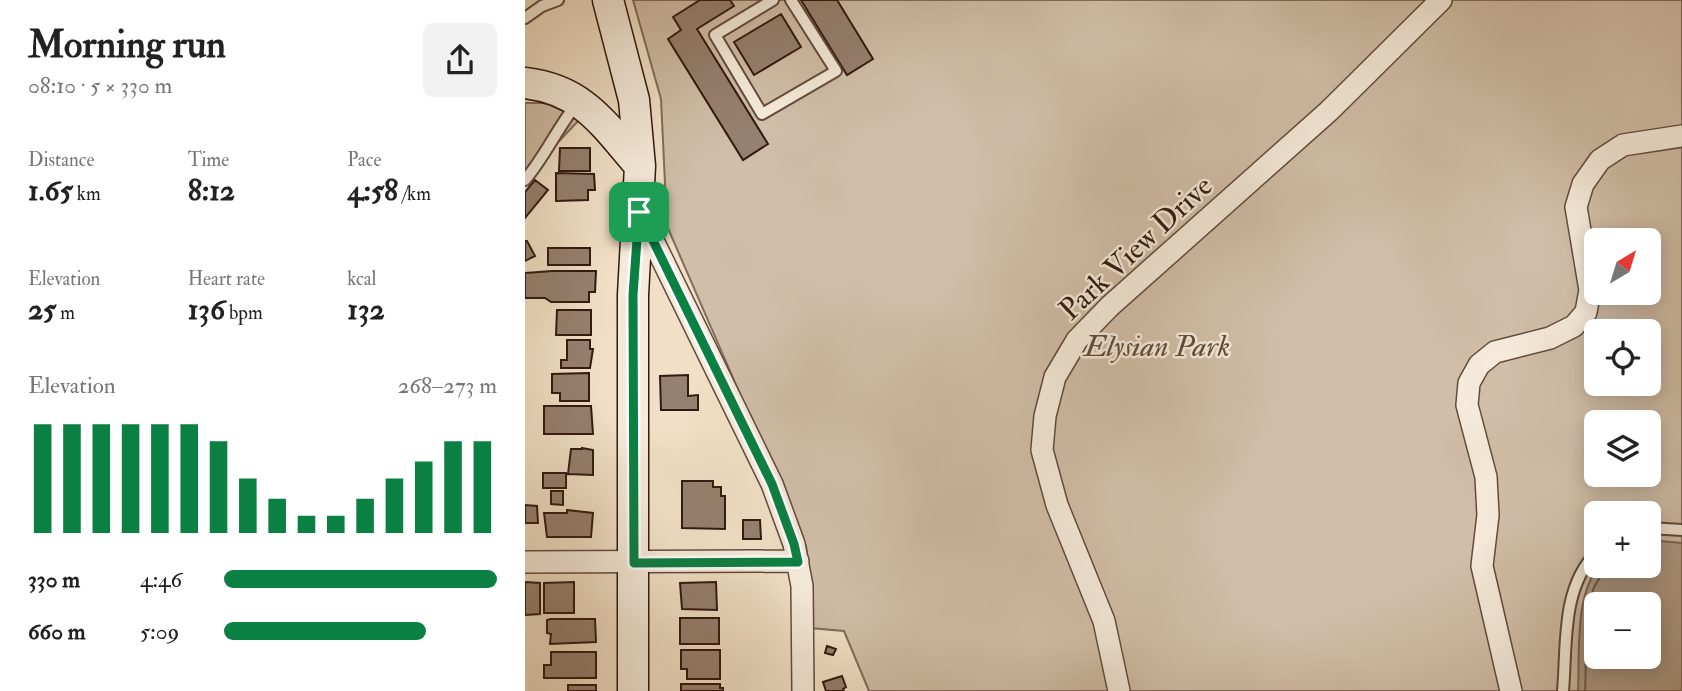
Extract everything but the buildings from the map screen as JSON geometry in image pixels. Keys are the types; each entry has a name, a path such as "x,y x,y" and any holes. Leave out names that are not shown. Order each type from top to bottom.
{"main road":[{"path":"608,0 634,100 640,166 633,295 633,691"},
{"path":"525,83 549,87 572,96 599,120 640,166"}],"street":[{"name":"Park View Drive","path":"1119,691 1104,621 1057,505 1042,450 1045,415 1055,377 1077,340 1110,306 1329,111 1441,0"},
{"path":"1511,691 1482,566 1489,515 1486,477 1467,405 1469,383 1479,365 1495,352 1550,338 1574,326 1586,312 1590,290 1576,207 1583,184 1600,160 1623,145 1682,136"},
{"path":"639,212 772,484 794,544 803,586 803,691"},
{"path":"525,562 798,562"}],"lane":[{"path":"525,18 542,6 558,0"},
{"path":"773,0 754,5 715,35 762,114 836,71 791,0"},
{"path":"525,180 538,165 572,110"},
{"path":"1661,529 1682,530"},
{"path":"1563,691 1570,603 1584,570"}],"green space":[{"name":"Elysian Park","path":"633,0 1682,0 1682,691 869,691 844,631 810,628 811,582 806,546 667,226 661,99"},
{"path":"525,103 547,103 581,118 525,177"}],"water":[{"path":"1661,541 1682,543 1682,691 1578,691 1580,625 1584,600 1584,669 1661,669 1661,592 1586,592 1592,578 1661,578"}],"route":[{"path":"639,212 657,254 772,484 798,562 634,563 633,295 639,212"}]}
